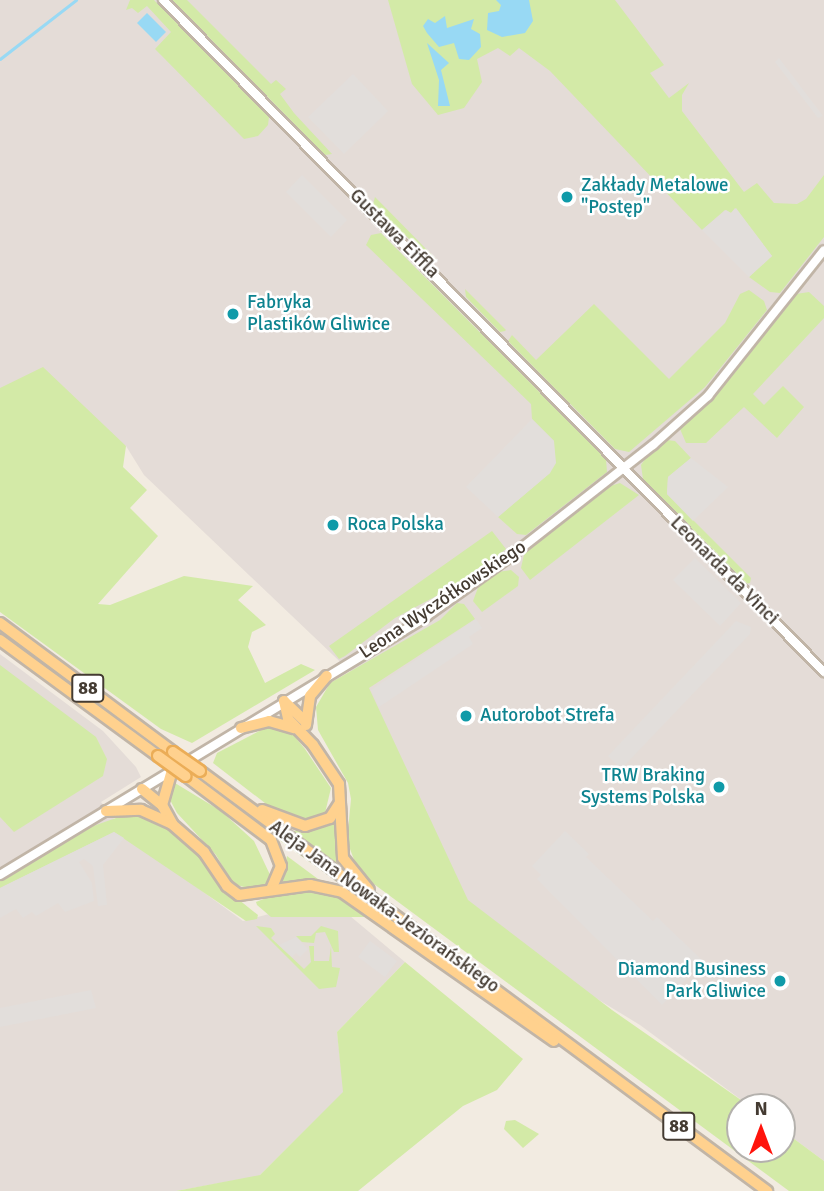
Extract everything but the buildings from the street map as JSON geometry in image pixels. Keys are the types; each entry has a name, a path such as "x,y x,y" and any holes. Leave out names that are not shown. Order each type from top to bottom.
{"main road":[{"name":"Aleja Jana Nowaka-Jeziorańskiego","path":"0,623 767,1191"},
{"path":"0,640 271,840 281,866 271,889"},
{"path":"301,727 310,696 327,676"},
{"path":"284,701 339,784 338,832 343,858 388,911"},
{"path":"241,728 269,721 301,727"},
{"path":"162,805 172,770"},
{"path":"142,789 162,805 172,824"},
{"path":"142,789 151,813"},
{"path":"230,794 273,817 305,826 330,818 340,802"},
{"path":"106,811 151,813 172,824 208,856 232,890 254,896 271,889 310,885 342,892 555,1042 591,1060"}],"street":[{"name":"Gustawa Eiffla","path":"163,0 623,469"},
{"name":"Leona Wyczółkowskiego","path":"0,875 475,583 623,469 708,396 824,250"},
{"name":"Leonarda da Vinci","path":"623,469 824,672"}],"shaded area":[{"path":"0,0 824,0 824,1161 796,1140 796,1093 732,1093 640,1025 473,923 355,676 144,475 126,446 0,388"},
{"path":"779,58 823,116 818,118 775,62"},
{"path":"353,74 388,111 344,154 308,117"},
{"path":"302,175 347,220 331,237 286,192"},
{"path":"736,208 772,256 749,277 702,230 726,210 731,213"},
{"path":"532,419 554,441 556,463 550,473 498,517 466,487"},
{"path":"691,458 728,487 693,521 667,494 668,477"},
{"path":"695,558 741,603 720,626 673,580"},
{"path":"476,619 482,628 469,637 473,644 379,707 371,690"},
{"path":"736,621 751,627 750,634 621,769 608,756"},
{"path":"0,654 103,731 136,767 141,777 101,802 128,837 243,921 269,914 350,916 405,962 337,1032 344,1092 259,1176 176,1191 0,1191"},
{"path":"565,831 589,854 586,857 653,921 657,917 703,961 662,1005 537,879 541,875 532,866"},
{"path":"114,832 124,838 103,865 107,905 98,906 93,866 84,859 79,862 92,883 94,901 65,912 58,903 36,916 32,912 23,918 16,909 0,918 0,888"},
{"path":"296,937 308,949 300,957 296,953 292,957 279,945"},
{"path":"370,941 397,961 385,977 358,957"},
{"path":"91,990 96,1008 0,1027 0,1008"}],"green space":[{"path":"130,0 154,0 269,117 268,125 258,136 244,139 155,49 171,32 147,6 138,13 132,8 126,10"},
{"path":"172,0 187,0 271,84 276,80 286,89 280,94 332,154 325,155"},
{"path":"388,0 615,0 664,65 650,73 669,98 689,83 682,95 682,111 744,192 757,183 774,203 797,204 806,199 824,175 824,237 780,293 770,292 749,277 772,256 735,208 731,213 725,210 702,230 550,71 519,48 510,56 498,48 477,59 482,82 464,108 438,115 412,84"},
{"path":"375,197 436,259 433,262 373,204"},
{"path":"381,233 606,459 607,472 526,535 517,534 498,517 550,473 554,441 532,419 531,404 366,245 371,235"},
{"path":"465,289 505,331 500,332 466,297"},
{"path":"749,290 764,301 767,310 705,387 629,452 615,449 508,341 512,335 536,360 594,304 669,379 725,323 740,294"},
{"path":"809,292 824,306 824,318 753,394 764,405 783,386 804,407 777,438 744,407 706,443 686,443 680,429 736,371 796,294"},
{"path":"43,367 126,446 123,467 147,490 130,508 158,536 98,604 110,605 184,576 253,586 238,600 266,625 252,632 248,647 265,683 301,664 315,670 192,743 161,729 0,612 0,388"},
{"path":"667,440 675,441 691,458 668,477 667,494 751,578 750,583 745,584 643,479 641,465 647,456"},
{"path":"620,483 639,495 530,580 521,568 525,550 607,487"},
{"path":"492,531 506,549 468,579 395,618 339,659 329,646"},
{"path":"511,570 519,577 518,586 482,612 473,601 479,585 497,572"},
{"path":"457,603 464,604 475,619 369,688 468,900 612,1010 731,1093 726,1093 726,1144 359,873 347,841 351,799 348,783 318,730 316,707 330,683 440,620"},
{"path":"0,665 96,737 107,759 103,776 14,832 0,817"},
{"path":"267,727 291,732 305,749 331,788 325,813 305,819 274,810 213,763 217,753"},
{"path":"195,775 278,837 416,939 192,777"},
{"path":"175,783 221,811 254,841 273,881 255,890 233,884 216,855 177,813 169,798"},
{"path":"133,812 173,831 194,849 218,883 258,915 257,919 246,921 114,832 0,888 0,879 82,830"},
{"path":"334,819 342,865 340,866 293,831 315,829"},
{"path":"287,856 318,879 318,881 282,884"},
{"path":"305,888 340,894 368,917 271,917 256,902 276,894"},
{"path":"256,926 271,928 275,934 271,938 304,969 311,962 309,946 314,946 314,961 329,961 331,946 332,967 340,968 336,987 319,989"},
{"path":"321,926 338,931 339,952 334,952 325,932 316,933 314,943 302,942 296,936 311,936"},
{"path":"405,962 523,1059 497,1090 463,1106 358,1191 176,1191 260,1175 343,1092 337,1032"},
{"path":"515,1120 539,1134 523,1148 504,1129 506,1121"},
{"path":"796,1140 824,1161 824,1191 789,1191 751,1163 796,1163"}],"water":[{"path":"496,0 529,0 533,21 525,33 502,37 487,30 488,13 499,11 501,5"},
{"path":"147,13 166,32 156,42 137,23"},
{"path":"445,16 447,28 474,19 471,29 480,34 481,47 469,60 459,59 454,43 439,47 423,26 428,19 435,23"},
{"path":"427,43 449,63 441,70 450,106 438,106 439,80"}],"waterway":[{"path":"0,59 76,0"}],"place":[{"name":"Zakłady Metalowe \"Postęp\"","path":"567,197"},
{"name":"Fabryka Plastików Gliwice","path":"233,314"},
{"name":"Roca Polska","path":"333,525"},
{"name":"Autorobot Strefa","path":"466,716"},
{"name":"TRW Braking Systems Polska","path":"719,787"},
{"name":"Diamond Business Park Gliwice","path":"780,981"}]}
